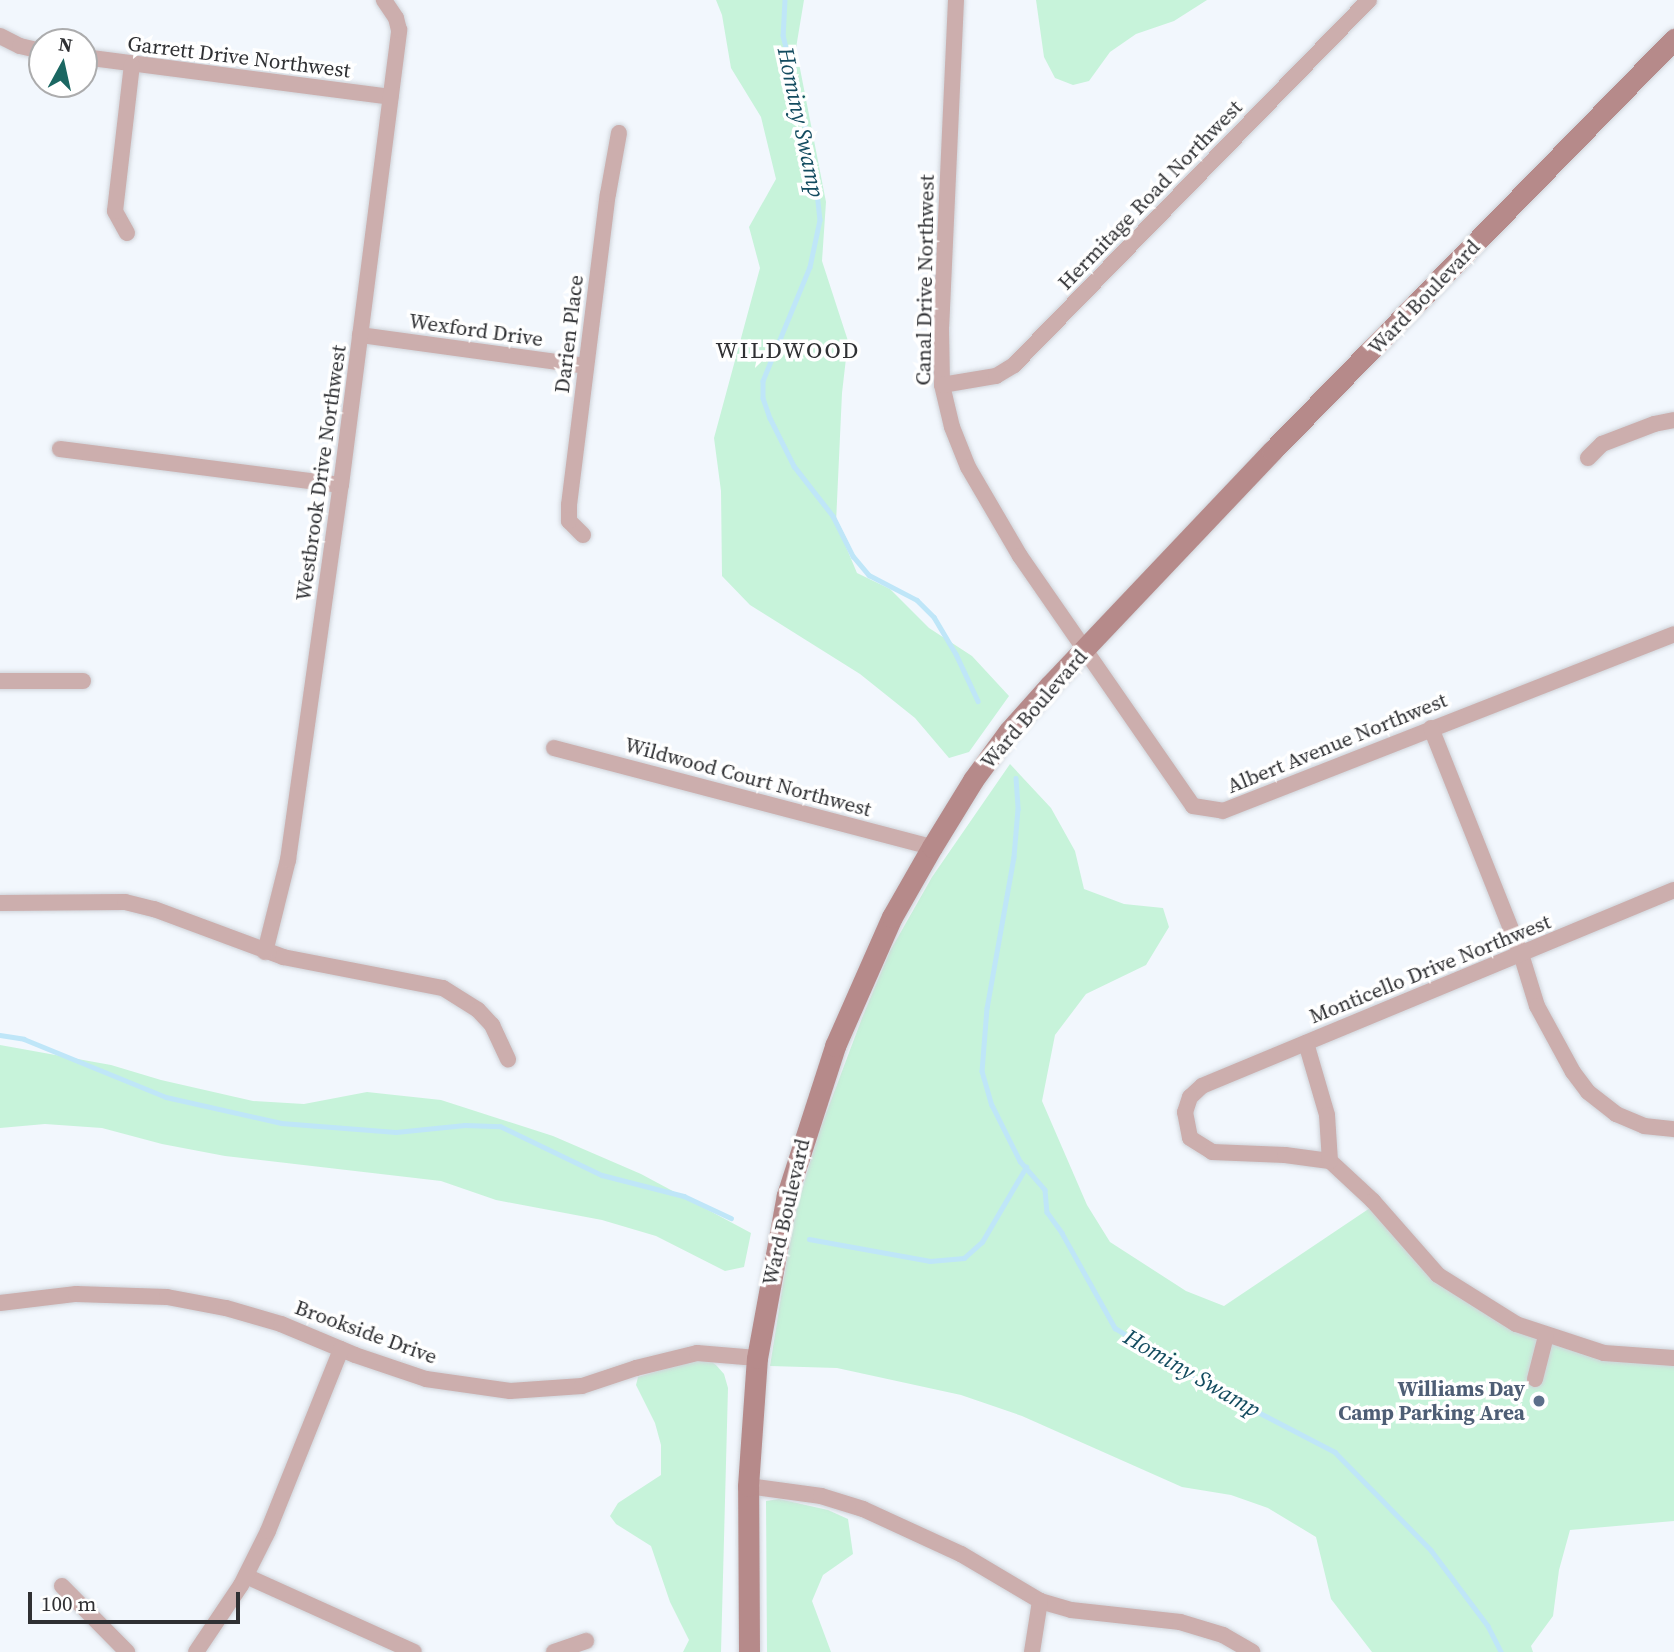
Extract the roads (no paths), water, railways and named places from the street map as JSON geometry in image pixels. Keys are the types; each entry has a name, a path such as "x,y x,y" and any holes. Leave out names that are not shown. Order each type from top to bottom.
{"main road":[{"name":"Ward Boulevard","path":"750,1652 748,1486 757,1359 787,1195 813,1106 858,989 892,917 932,847 973,780 1009,730 1272,451 1674,39"}],"street":[{"name":"Westbrook Drive Northwest","path":"265,952 288,860 341,485 399,30 396,18 384,0"},
{"name":"Canal Drive Northwest","path":"956,0 941,327 942,385 952,427 974,479 1020,556 1086,648"},
{"name":"Hermitage Road Northwest","path":"942,385 996,376 1014,365 1369,0"},
{"path":"0,36 28,48"},
{"name":"Garrett Drive Northwest","path":"98,59 390,97"},
{"path":"127,233 115,211 132,65"},
{"name":"Darien Place","path":"583,535 569,521 585,366 619,133"},
{"name":"Wexford Drive","path":"360,335 585,366"},
{"path":"1588,458 1602,444 1654,424 1674,420"},
{"path":"60,449 341,485"},
{"name":"Albert Avenue Northwest","path":"1086,648 1179,791 1192,806 1209,811 1223,811 1674,634"},
{"path":"0,681 83,681"},
{"path":"1431,728 1521,954 1537,1006 1573,1072 1588,1092 1616,1114 1633,1122 1674,1129"},
{"name":"Wildwood Court Northwest","path":"554,748 932,847"},
{"name":"Monticello Drive Northwest","path":"1330,1161 1285,1155 1242,1155 1202,1149 1190,1138 1185,1112 1191,1097 1202,1086 1674,890"},
{"path":"0,903 125,902 154,909 265,952 330,968 443,988 478,1010 492,1025 508,1059"},
{"path":"1306,1043 1325,1102 1330,1161 1373,1201 1438,1275 1493,1313 1546,1336 1604,1353 1674,1358"},
{"name":"Brookside Drive","path":"0,1303 76,1294 167,1297 226,1308 281,1324 341,1349 426,1378 510,1391 582,1386 636,1368 697,1353 757,1359"},
{"path":"1535,1379 1546,1336"},
{"path":"197,1652 246,1576 268,1531 341,1349"},
{"path":"748,1486 821,1496 863,1509 961,1553 1040,1601 1071,1610 1193,1626 1223,1635 1251,1652"},
{"path":"246,1576 414,1652"},
{"path":"62,1586 127,1652"},
{"path":"1032,1652 1040,1601"},
{"path":"554,1652 586,1641"}],"waterway":[{"name":"Hominy Swamp","path":"785,0 783,35 814,164 820,220 810,267 763,381 763,398 794,466 833,516 853,556 869,575 917,600 934,617 956,654 978,701"},
{"name":"Hominy Swamp","path":"1016,778 1018,809 1014,857 987,1008 982,1071 992,1105 1020,1161 1045,1190 1047,1212 1062,1233 1115,1328 1202,1383 1335,1452 1431,1550 1488,1626 1501,1652"},
{"path":"0,1035 24,1039 166,1097 281,1123 396,1132 465,1125 500,1126 602,1175 684,1196 731,1218"},
{"path":"809,1239 930,1261 964,1258 982,1242 1026,1167"}],"place":[{"name":"Williams Day Camp Parking Area","path":"1539,1401"}],"district":[{"name":"WILDWOOD","path":"788,350"}]}
